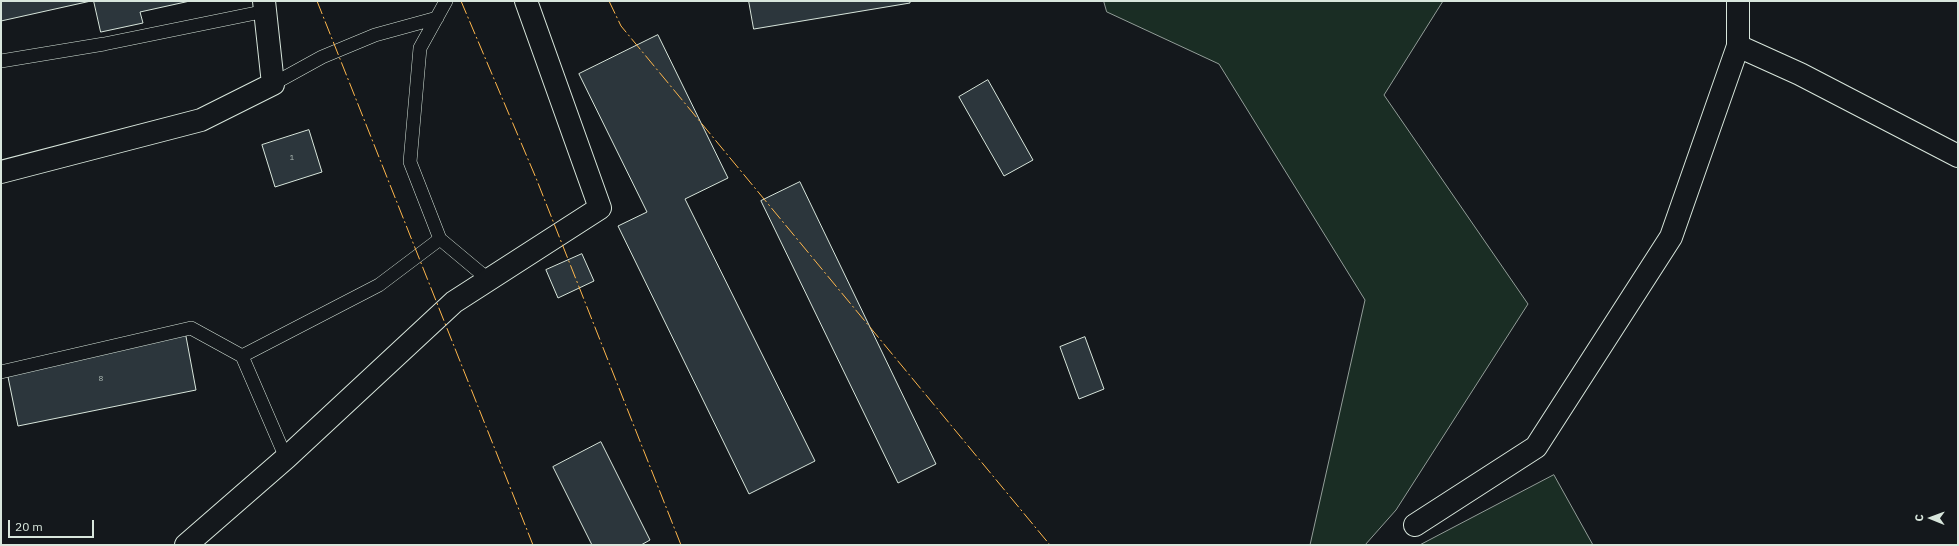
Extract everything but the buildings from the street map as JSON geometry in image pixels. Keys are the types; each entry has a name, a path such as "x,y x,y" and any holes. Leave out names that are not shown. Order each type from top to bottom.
{"street":[{"path":"186,545 286,458 454,302 600,208 526,1"},
{"path":"1416,525 1536,447 1671,237 1738,46 1738,1"},
{"path":"1,172 201,120 273,84 265,6"},
{"path":"1738,46 1800,74 1958,156"}],"lane":[{"path":"446,1 420,48 410,162 440,239 489,280"},
{"path":"1,61 104,44 265,6"},
{"path":"273,84 322,58 375,35 436,18"},
{"path":"242,356 379,285 440,239"},
{"path":"1,372 191,328 242,356 286,458"}],"green space":[{"path":"1104,1 1443,1 1384,95 1528,304 1396,510 1365,545 1310,545 1365,300 1219,64 1107,12"},
{"path":"1554,475 1593,545 1420,545"}],"power":[{"path":"317,1 533,545"},
{"path":"461,1 536,178 681,545"},
{"path":"609,1 621,26 1050,545"}]}
